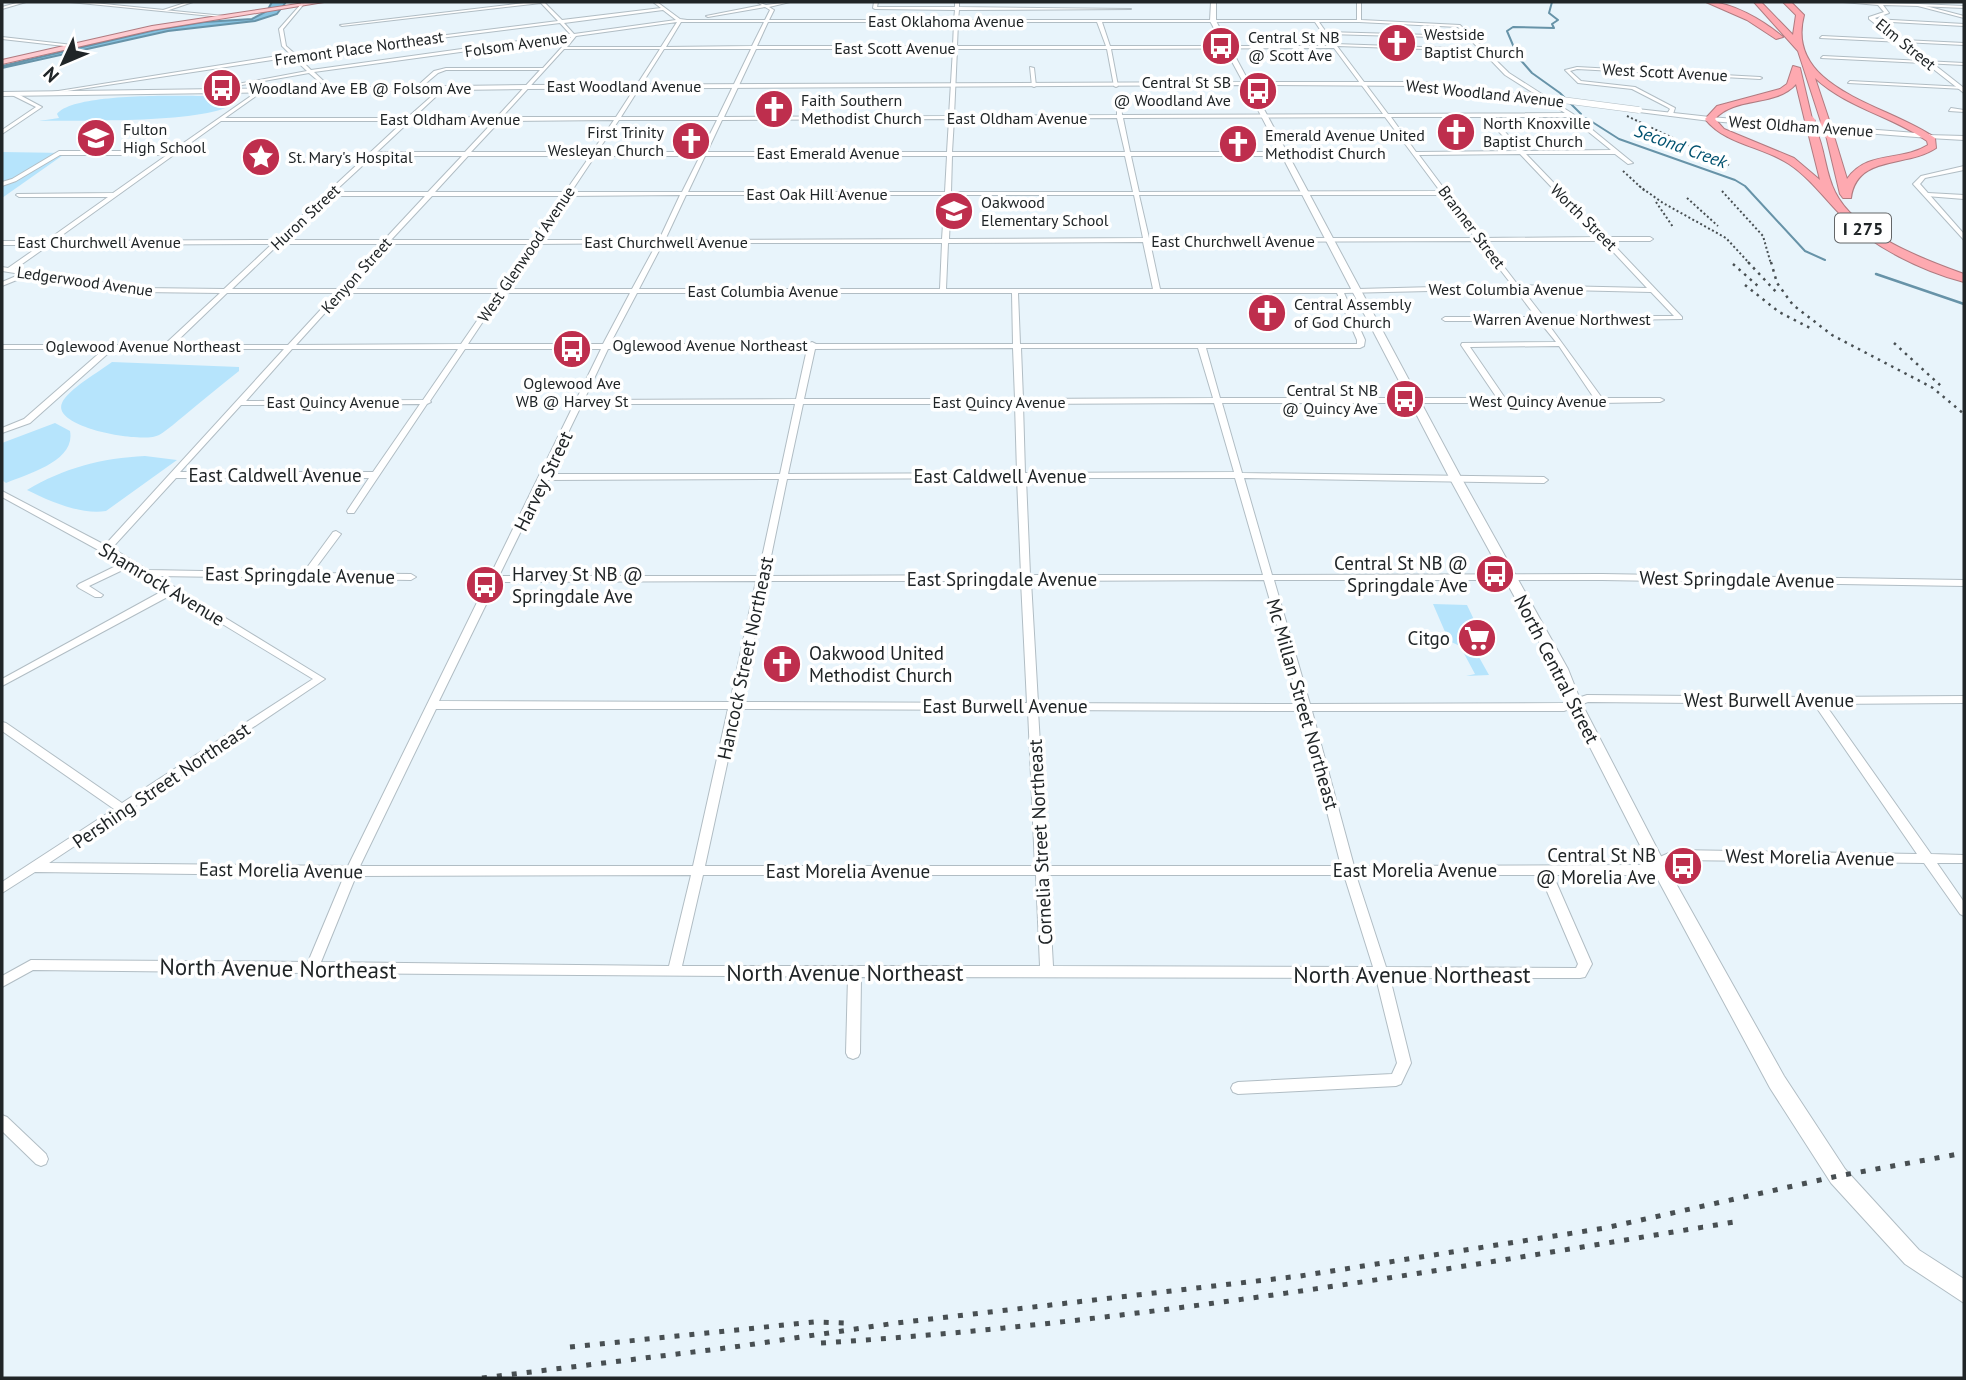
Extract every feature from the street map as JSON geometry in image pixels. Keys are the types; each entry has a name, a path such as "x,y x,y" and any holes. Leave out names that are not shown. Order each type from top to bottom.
{"highway":[{"path":"1710,2 1750,18 1779,37"},
{"name":"I 275","path":"1747,2 1779,37 1790,55 1826,185 1895,237 1964,271"},
{"name":"I 275","path":"1757,2 1798,45 1808,67 1827,128 1839,197 1846,215 1887,243 1964,278"},
{"path":"1787,2 1800,15 1796,30 1798,45"},
{"path":"1797,73 1791,85 1783,91 1720,108 1710,115 1710,120 1721,131 1790,160 1839,197 1856,170 1868,164 1933,146 1928,136 1914,127 1849,101 1824,85 1808,67"}],"main road":[{"path":"2,62 222,16 321,2"},
{"name":"North Central Street","path":"1213,2 1213,21 1455,479 1561,668 1574,702 1657,863 1777,1082 1838,1176 1912,1257 1964,1292"},
{"name":"West Woodland Avenue","path":"1247,84 1421,84 1639,110"},
{"name":"East Woodland Avenue","path":"2,94 639,86 1247,84"},
{"name":"West Oldham Avenue","path":"1639,110 1710,120 1928,136"}],"street":[{"path":"2,8 24,2"},
{"path":"72,2 222,16"},
{"path":"165,10 191,2"},
{"path":"459,2 466,10"},
{"path":"342,24 541,2 574,36"},
{"path":"655,2 680,21"},
{"path":"759,2 765,6"},
{"name":"Folsom Avenue","path":"202,91 312,71 680,21 788,2"},
{"path":"876,2 875,8 957,5 1129,9"},
{"path":"1128,2 1133,20"},
{"path":"1359,2 1359,21"},
{"path":"1845,2 1964,7"},
{"name":"Elm Street","path":"1878,2 1888,11 1872,17 1874,20 1963,89"},
{"path":"302,4 281,29 284,46 330,89"},
{"path":"943,291 957,5"},
{"path":"1918,5 1964,17"},
{"name":"Harvey Street","path":"312,969 352,871 772,10 765,6"},
{"name":"Fremont Place Northeast","path":"54,92 294,55 664,9"},
{"path":"1874,20 1964,25"},
{"name":"East Oklahoma Avenue","path":"680,21 1359,21 1459,26 1469,37"},
{"name":"West Glenwood Avenue","path":"351,511 535,242 665,48 680,21"},
{"path":"1100,21 1109,48 1116,86"},
{"name":"Branner Street","path":"1316,21 1561,344 1600,401"},
{"path":"1324,33 1469,37 1507,74 1572,116 1630,163"},
{"name":"Kenyon Street","path":"106,549 574,36"},
{"path":"1822,37 1964,44"},
{"path":"2,38 73,46"},
{"path":"1228,48 1334,46 1482,50"},
{"name":"East Scott Avenue","path":"563,48 1228,48"},
{"path":"1823,57 1964,64"},
{"path":"1032,68 1034,86"},
{"name":"West Scott Avenue","path":"1670,114 1673,109 1669,106 1638,90 1580,82 1566,71 1569,68 1760,78"},
{"path":"417,88 436,72 446,69 544,69"},
{"path":"1850,82 1963,89"},
{"path":"356,89 440,89"},
{"name":"Huron Street","path":"167,346 440,89"},
{"path":"5,270 222,120 261,90"},
{"path":"2,132 40,107 14,94"},
{"path":"1119,102 1120,118 1130,153 1157,291"},
{"path":"1951,110 1964,111"},
{"name":"Worth Street","path":"1487,116 1680,318"},
{"path":"1266,117 1572,116"},
{"name":"East Oldham Avenue","path":"222,120 1266,117"},
{"name":"West Oldham Avenue","path":"1928,136 1964,138"},
{"path":"1417,153 1617,152"},
{"path":"2,184 59,153 173,153"},
{"name":"East Emerald Avenue","path":"372,155 1285,153"},
{"path":"1963,169 1918,181 1916,184 1964,238"},
{"name":"East Oak Hill Avenue","path":"329,194 1446,193"},
{"path":"19,195 114,195"},
{"path":"1928,195 1964,197"},
{"name":"East Churchwell Avenue","path":"2,243 1650,239"},
{"name":"Ledgerwood Avenue","path":"5,270 141,290 168,291"},
{"path":"2,284 29,273"},
{"name":"West Columbia Avenue","path":"1358,291 1518,287 1654,290"},
{"name":"East Columbia Avenue","path":"168,291 1358,291"},
{"name":"Oglewood Avenue Northeast","path":"2,347 812,344 1360,346 1361,340 1340,291"},
{"name":"Cornelia Street Northeast","path":"1015,292 1021,476 1047,973"},
{"name":"Warren Avenue Northwest","path":"1445,319 1680,318"},
{"name":"Hancock Street Northeast","path":"674,971 785,477 812,344"},
{"name":"Warren Avenue Northwest","path":"1503,401 1465,345 1561,344"},
{"name":"Mc Millan Street Northeast","path":"1201,345 1306,708 1349,871 1382,974 1404,1063 1396,1080 1238,1088"},
{"path":"2,431 27,421 112,346"},
{"name":"West Quincy Avenue","path":"1416,402 1660,400"},
{"name":"East Quincy Avenue","path":"239,403 427,402"},
{"name":"East Quincy Avenue","path":"581,402 1416,402"},
{"name":"East Caldwell Avenue","path":"174,475 376,475"},
{"name":"East Caldwell Avenue","path":"544,477 1239,475 1544,480"},
{"name":"Shamrock Avenue","path":"4,497 106,549 320,680"},
{"path":"306,575 337,534"},
{"path":"98,595 82,586 127,564"},
{"name":"East Springdale Avenue","path":"147,573 411,577"},
{"name":"West Springdale Avenue","path":"1510,578 1621,577 1964,583"},
{"name":"East Springdale Avenue","path":"494,579 1510,578"},
{"path":"2,683 172,590"},
{"name":"Pershing Street Northeast","path":"2,888 320,680"},
{"name":"West Burwell Avenue","path":"1574,702 1587,698 1817,701 1964,699"},
{"path":"1817,701 1964,911"},
{"name":"East Burwell Avenue","path":"434,705 1306,708 1564,707 1574,702"},
{"path":"2,726 124,810"},
{"name":"West Morelia Avenue","path":"1657,863 1676,855 1964,859"},
{"name":"East Morelia Avenue","path":"37,867 352,871 1040,872 1642,870 1657,863"},
{"name":"North Avenue Northeast","path":"2,982 31,965 312,969 1575,974 1583,971 1585,964 1544,869"},
{"path":"853,1053 855,972"},
{"path":"2,1122 41,1159"}],"shaded area":[{"path":"272,2 286,2 277,14 255,21 168,31 2,68 155,30 204,22 252,19 267,11"},
{"path":"130,97 231,98 235,102 223,109 174,117 39,121 59,118 57,114 67,107 84,102"},
{"path":"2,152 66,153 2,198"},
{"path":"112,362 239,367 239,371 159,435 136,437 101,432 70,420 62,412 62,403 70,392"},
{"path":"55,423 70,431 66,451 38,471 6,483 2,480 2,443"},
{"path":"145,456 177,460 106,511 76,509 27,490 84,466"},
{"path":"1433,604 1467,605 1477,626 1462,627 1489,675 1466,676 1475,674 1460,646 1449,641"}],"waterway":[{"name":"Second Creek","path":"1552,2 1549,13 1558,20 1552,24 1554,28 1513,27 1507,31 1518,57 1532,73 1560,93 1581,114"},
{"name":"Second Creek","path":"1586,118 1619,139 1735,180 1745,186 1805,251 1825,260"},
{"name":"Second Creek","path":"1876,274 1964,304"}],"railway":[{"path":"1627,116 1729,165"},
{"path":"1623,171 1641,187"},
{"path":"1641,187 1663,203 1726,238 1750,264"},
{"path":"1641,187 1646,192"},
{"path":"1722,191 1763,236 1771,264"},
{"path":"1687,198 1718,226"},
{"path":"1656,202 1673,227"},
{"path":"1748,262 1778,294"},
{"path":"1771,262 1777,283 1793,305 1832,335 1933,388 1964,414"},
{"path":"1733,264 1759,287"},
{"path":"1745,285 1779,312 1812,329"},
{"path":"1894,343 1941,386"},
{"path":"482,1378 734,1347 896,1323 1300,1276 1605,1228 1838,1176 1964,1153"},
{"path":"821,1343 1165,1310 1393,1277 1734,1222"},
{"path":"570,1347 814,1322 847,1323"}],"place":[{"name":"Westside Baptist Church","path":"1397,43"},
{"name":"Central St NB @ Scott Ave","path":"1221,46"},
{"name":"Woodland Ave EB @ Folsom Ave","path":"222,88"},
{"name":"Central St SB @ Woodland Ave","path":"1258,91"},
{"name":"Faith Southern Methodist Church","path":"774,109"},
{"name":"North Knoxville Baptist Church","path":"1456,132"},
{"name":"Fulton High School","path":"96,138"},
{"name":"First Trinity Wesleyan Church","path":"691,141"},
{"name":"Emerald Avenue United Methodist Church","path":"1238,144"},
{"name":"St. Mary's Hospital","path":"261,157"},
{"name":"Oakwood Elementary School","path":"954,211"},
{"name":"Central Assembly of God Church","path":"1267,313"},
{"name":"Oglewood Ave WB @ Harvey St","path":"572,349"},
{"name":"Central St NB @ Quincy Ave","path":"1405,399"},
{"name":"Central St NB @ Springdale Ave","path":"1495,574"},
{"name":"Harvey St NB @ Springdale Ave","path":"485,585"},
{"name":"Citgo","path":"1477,638"},
{"name":"Oakwood United Methodist Church","path":"782,664"},
{"name":"Central St NB @ Morelia Ave","path":"1683,866"}]}
